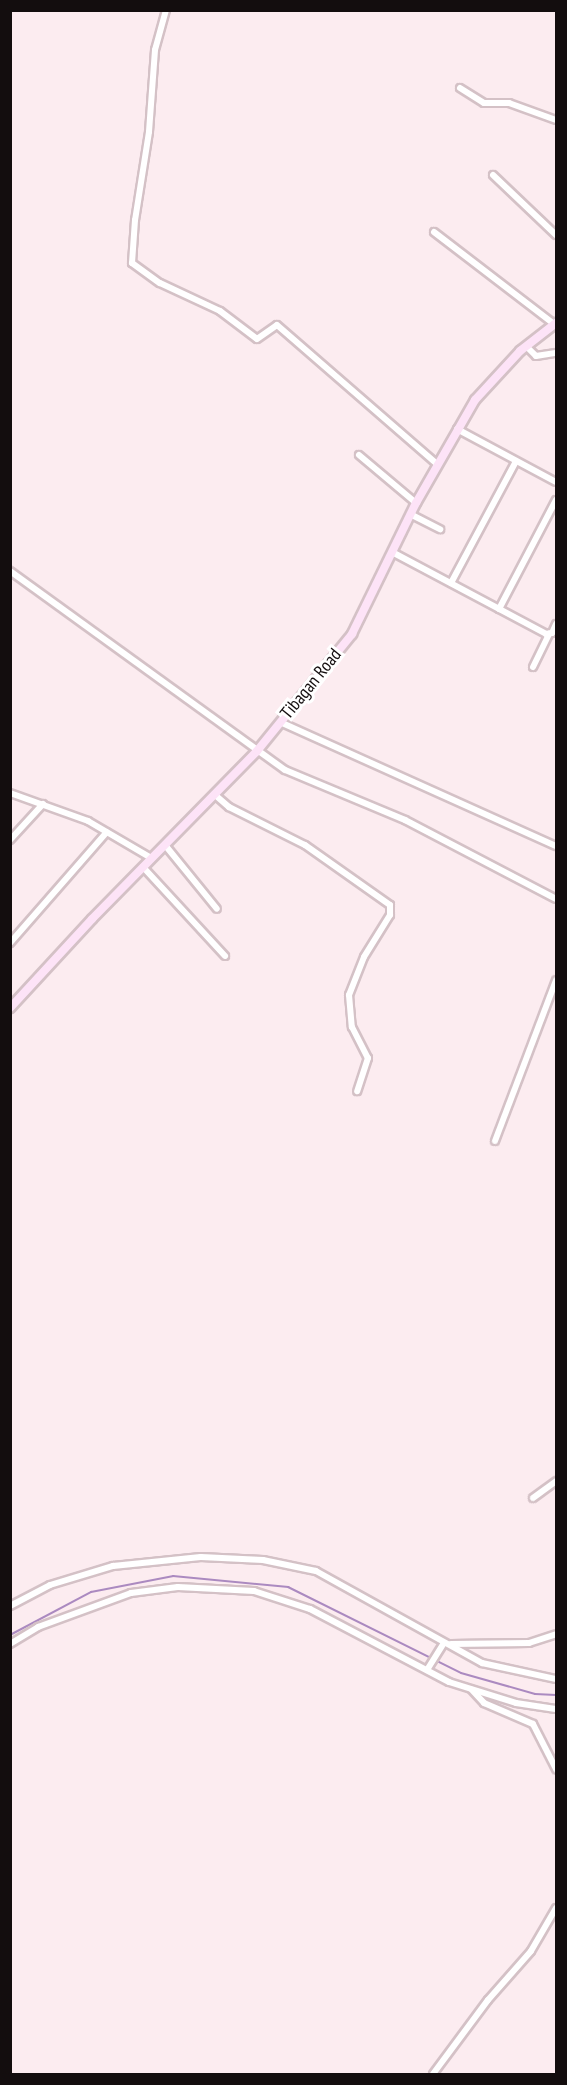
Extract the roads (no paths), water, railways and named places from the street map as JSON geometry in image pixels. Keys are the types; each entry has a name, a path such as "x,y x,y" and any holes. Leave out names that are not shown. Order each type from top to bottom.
{"main road":[{"name":"Tibagan Road","path":"10,1008 151,858 257,751 354,631 410,514 457,429 476,400 526,346 555,323"}],"street":[{"path":"166,10 155,50 149,132 135,220 132,263 160,283 220,310 258,339 277,325 437,464"},
{"path":"460,88 484,103 509,103 556,120"},
{"path":"494,175 556,235"},
{"path":"434,232 555,323"},
{"path":"526,346 536,356 556,353"},
{"path":"457,429 515,463 556,482"},
{"path":"359,455 416,503"},
{"path":"451,584 515,463"},
{"path":"499,609 556,500"},
{"path":"410,514 440,529"},
{"path":"392,552 549,634"},
{"path":"10,571 257,751 297,777 405,820 556,899"},
{"path":"533,667 556,624"},
{"path":"280,722 556,846"},
{"path":"10,793 43,804 107,832 151,858"},
{"path":"214,794 229,807 304,845 390,905 390,915 364,957 350,995 352,1027 368,1058 357,1091"},
{"path":"10,840 43,804"},
{"path":"10,943 107,832"},
{"path":"165,845 217,909"},
{"path":"143,867 225,956"},
{"path":"495,1141 556,980"},
{"path":"533,1498 556,1481"},
{"path":"10,1606 50,1585 113,1566 150,1559 228,1557 316,1571 482,1662 556,1679"},
{"path":"10,1644 38,1627 131,1593 212,1587 285,1598 472,1690 556,1709"},
{"path":"429,1668 446,1644 529,1643 556,1634"},
{"path":"472,1690 484,1703 533,1724 556,1769"},
{"path":"433,2074 488,2000 531,1951 556,1908"}],"waterway":[{"path":"10,1635 91,1592 173,1576 288,1587 461,1673 535,1694 556,1695"}]}
